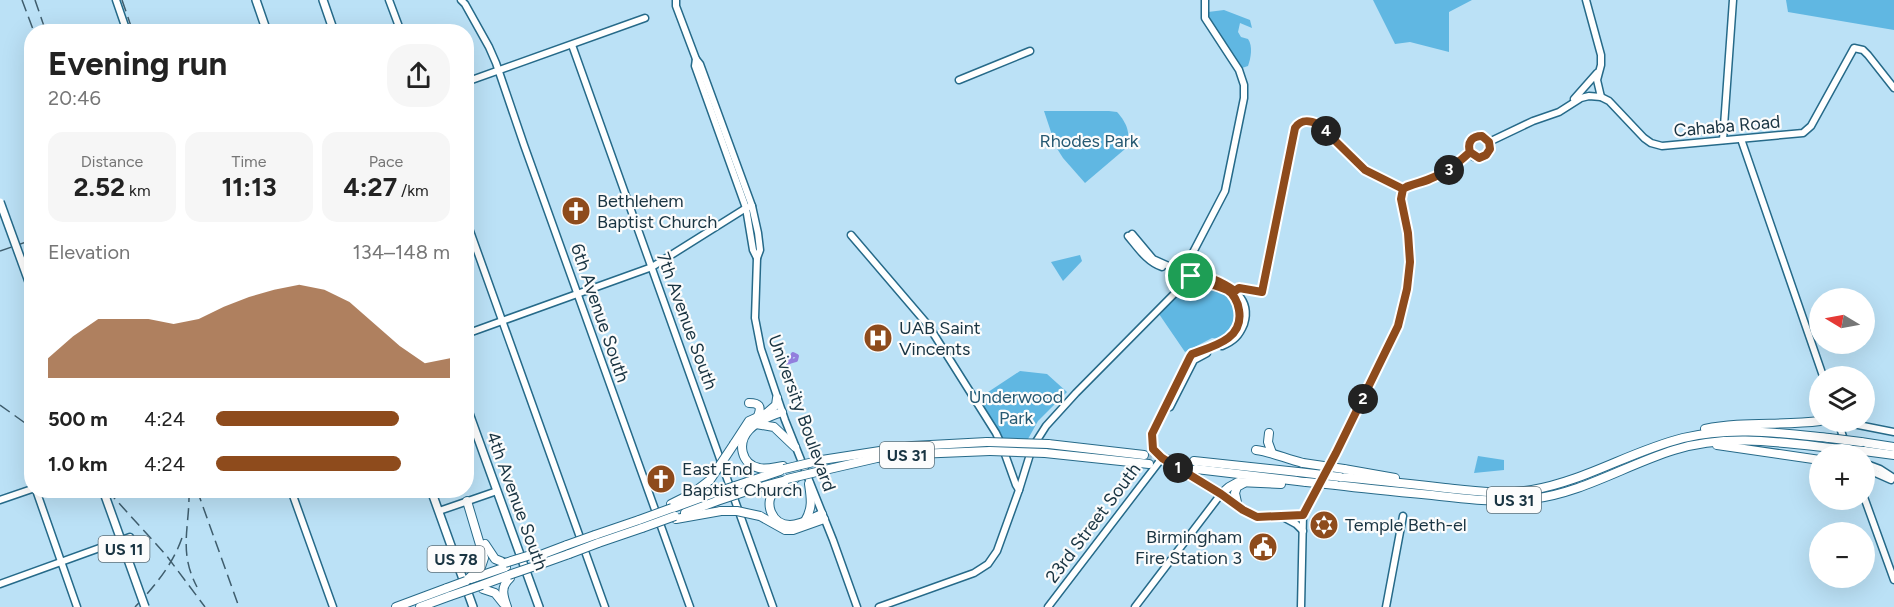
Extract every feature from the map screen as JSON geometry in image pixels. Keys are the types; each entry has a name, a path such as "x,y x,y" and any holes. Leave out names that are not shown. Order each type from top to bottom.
{"highway":[{"path":"777,398 776,405 748,430 743,439 742,450 750,464 760,468 783,468"},
{"path":"749,403 759,405 757,420"},
{"path":"770,411 781,410"},
{"path":"642,526 673,512 710,480 747,423 763,420 781,410"},
{"path":"757,420 774,427 795,447"},
{"path":"1692,436 1705,429 1719,426 1809,421"},
{"name":"US 31","path":"1894,447 1829,438 1744,431 1723,432 1692,436 1664,444 1560,484 1505,492 1435,487 1342,473 1195,465 1293,482 1508,501 1533,499 1563,492 1657,456 1713,442 1744,440 1894,455"},
{"path":"1269,433 1272,453"},
{"name":"US 31","path":"597,539 627,533 633,534 650,516 673,512 748,486 783,468 834,456 838,458 912,446 987,442 1048,444 1144,455"},
{"path":"1683,448 1708,445 1731,446 1809,458"},
{"path":"1256,450 1342,473"},
{"name":"US 31","path":"748,486 788,481 868,460 906,455 990,451 1045,453 1149,464"},
{"path":"788,481 776,489 771,496 771,513 774,517 781,523 790,525 823,516"},
{"path":"1221,494 1229,486 1238,482 1293,482"},
{"path":"1238,507 1235,493 1238,487 1245,482"},
{"path":"805,521 812,504 809,484"},
{"path":"467,501 489,552 508,571"},
{"path":"467,501 483,552 480,580"},
{"path":"673,512 737,511 760,516 785,530 793,530 823,516"},
{"name":"US 31","path":"539,558 642,526"},
{"name":"US 31","path":"480,580 508,571 525,569 556,549 568,550"},
{"path":"508,571 539,558"},
{"path":"506,607 503,591 508,571"},
{"path":"423,604 480,580"},
{"path":"396,607 434,604 466,581 480,580 506,607"}],"main road":[{"path":"256,0 264,24"},
{"path":"323,0 331,24"},
{"path":"0,202 24,268"},
{"name":"4th Avenue South","path":"474,427 539,607"},
{"name":"US 11","path":"106,498 145,607"},
{"name":"US 78","path":"434,498 473,607"}],"street":[{"path":"116,0 125,24"},
{"path":"389,0 398,24"},
{"name":"6th Avenue South","path":"461,0 489,46 496,63 690,607"},
{"path":"676,0 676,6 696,60 700,64 724,129 749,207"},
{"path":"879,607 974,573 988,564 997,551 1032,447 1046,426 1176,292 1226,191 1244,98 1244,85 1239,70 1205,18 1205,0"},
{"path":"1489,142 1581,98 1601,97 1597,80 1601,54 1586,0"},
{"path":"1723,140 1733,0"},
{"path":"474,79 645,18"},
{"name":"7th Avenue South","path":"572,45 773,607"},
{"name":"Cahaba Road","path":"1601,97 1609,101 1651,143 1667,147 1771,135 1796,135 1806,131 1815,120 1854,48 1863,50 1894,88"},
{"path":"959,80 1030,51"},
{"path":"696,60 695,66 749,207"},
{"path":"1568,106 1599,72"},
{"path":"1233,292 1239,288 1262,292 1295,128 1302,121 1313,122 1328,133 1365,170 1403,189"},
{"path":"1482,136 1489,142 1490,149 1486,155 1479,158 1470,152 1468,146 1475,137 1482,136"},
{"path":"1742,139 1819,366"},
{"path":"1301,607 1303,515 1398,326 1407,289 1410,262 1408,233 1401,199 1403,189 1453,168 1470,152"},
{"path":"474,331 652,267 749,207"},
{"name":"University Boulevard","path":"749,207 753,250 757,258 755,318 766,367 857,607"},
{"path":"851,235 928,325 996,433 1019,490"},
{"path":"1130,235 1153,259 1191,276 1196,275 1220,282 1243,299 1246,308 1246,317 1239,336 1233,342 1194,360 1153,439 1153,449 1162,458 1257,517 1303,515"},
{"path":"474,242 605,607"},
{"path":"1875,428 1894,432"},
{"name":"23rd Street South","path":"1048,607 1162,458"},
{"path":"1875,467 1894,479"},
{"path":"1875,473 1894,479"},
{"path":"438,511 497,491"},
{"path":"0,500 24,492"},
{"path":"1135,607 1221,494"},
{"path":"39,498 77,607"},
{"path":"294,498 333,607"},
{"path":"1869,510 1894,580"},
{"path":"1386,607 1403,516"},
{"path":"1281,517 1292,521 1303,531"},
{"path":"0,584 130,537"}],"green space":[{"path":"1373,0 1472,0 1449,12 1449,52 1410,42 1395,44"},
{"path":"1786,0 1894,0 1894,30 1788,12"},
{"path":"1224,10 1250,20 1252,28 1240,23 1238,32 1241,37 1248,39 1251,45 1248,66 1239,69 1211,24 1208,12"},
{"name":"Rhodes Park","path":"1044,111 1117,112 1127,129 1128,139 1125,149 1085,183 1056,147"},
{"path":"1080,255 1082,261 1063,281 1051,262"},
{"path":"1188,280 1230,297 1235,303 1237,312 1235,323 1228,337 1212,338 1185,352 1159,314"},
{"name":"Underwood Park","path":"1020,371 1047,374 1067,392 1038,421 1028,439 1002,438 979,398"},
{"path":"1478,456 1504,460 1504,470 1474,473"}],"waterway":[{"path":"780,360 788,363 796,360 797,356 793,354 789,361 781,359"}],"tunnel":[{"path":"1144,455 1194,461"},
{"path":"1151,464 1196,469"}],"railway":[{"path":"22,0 31,24"},
{"path":"35,0 43,24"},
{"path":"122,0 130,24"},
{"path":"0,251 24,243"},
{"path":"0,405 24,422"},
{"path":"114,498 166,555 205,607"},
{"path":"189,498 186,550 191,574 197,587"},
{"path":"200,498 239,607"},
{"path":"135,607 163,574 175,555 183,535"}],"place":[{"name":"Bethlehem Baptist Church","path":"576,211"},
{"name":"UAB Saint Vincents","path":"878,338"},
{"name":"East End Baptist Church","path":"661,479"},
{"name":"Temple Beth-el","path":"1324,525"},
{"name":"Birmingham Fire Station 3","path":"1263,547"}],"route":[{"path":"1191,276 1196,275 1220,282 1235,291 1239,288 1262,292 1295,128 1302,121 1308,120 1318,124 1365,170 1403,189 1453,168 1470,152 1468,146 1475,137 1482,136 1489,142 1490,149 1486,155 1479,158 1470,152 1453,168 1428,180 1403,189 1401,199 1408,233 1410,262 1402,313 1391,342 1303,515 1257,517 1162,458 1153,449 1152,434 1192,354 1225,341 1233,335 1239,324 1239,306 1233,294 1191,276"}]}
